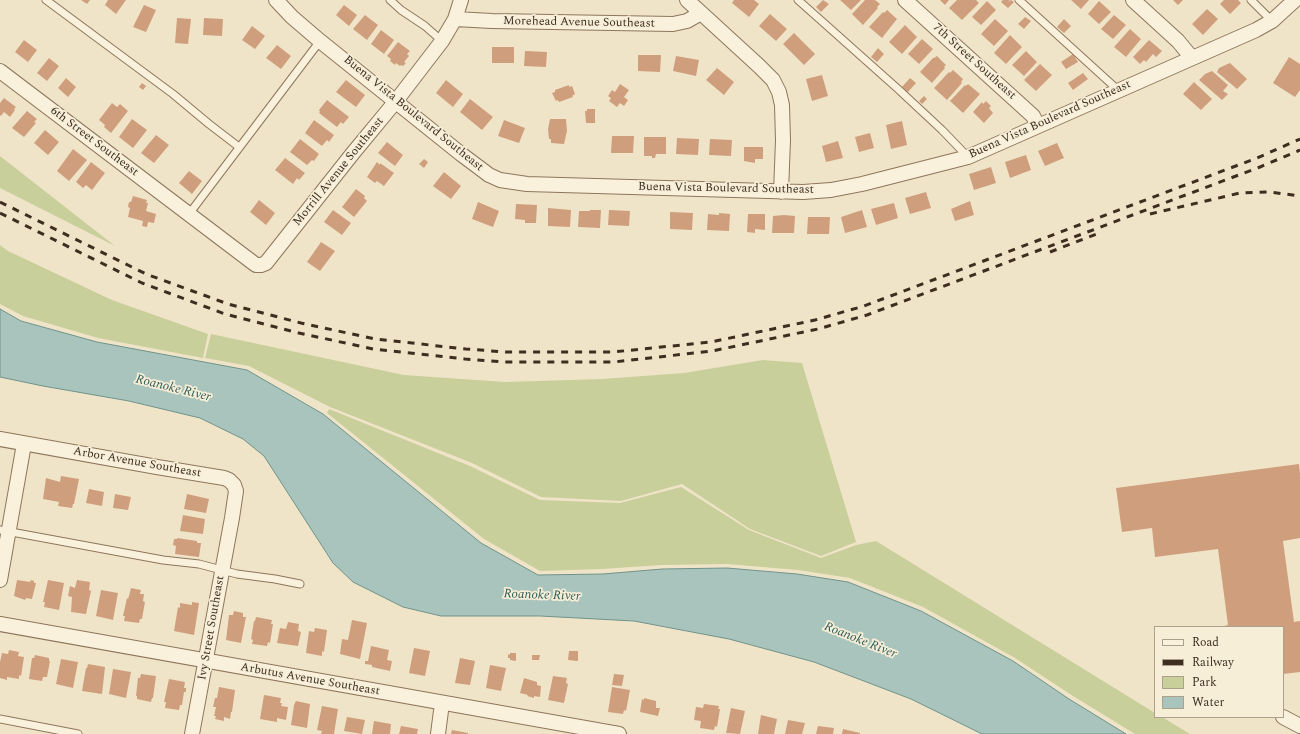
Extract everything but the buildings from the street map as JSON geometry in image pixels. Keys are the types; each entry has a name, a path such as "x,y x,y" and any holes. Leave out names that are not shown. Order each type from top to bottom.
{"street":[{"name":"Buena Vista Boulevard Southeast","path":"276,0 292,18 320,41 489,175 500,180 527,184 781,192 831,190 862,184 968,157 1256,30 1272,20 1295,0"},
{"name":"Morrill Avenue Southeast","path":"188,214 256,265 266,263 396,101 442,41 455,19 460,0"},
{"path":"687,0 759,66 773,80 779,92 783,112 781,192"},
{"name":"7th Street Southeast","path":"905,0 1033,116 1038,126"},
{"path":"1133,0 1178,41 1192,58"},
{"name":"Morehead Avenue Southeast","path":"455,19 673,24 687,21 701,13"},
{"name":"6th Street Southeast","path":"0,70 188,214"},
{"name":"Arbor Avenue Southeast","path":"0,439 224,478 229,480 234,485 236,491 232,523"},
{"path":"0,580 4,530 24,444"},
{"name":"Ivy Street Southeast","path":"192,734 232,523"},
{"name":"Arbutus Avenue Southeast","path":"0,624 206,662 619,734"},
{"path":"438,734 442,703"},
{"path":"1284,718 1300,726"}],"lane":[{"path":"46,0 240,147"},
{"path":"390,0 401,10 425,26 442,41"},
{"path":"798,0 898,89 942,130 968,157"},
{"path":"1019,0 1118,90"},
{"path":"1251,0 1272,20"},
{"path":"188,214 320,41"},
{"path":"4,530 163,560 199,564 237,574 300,584"},
{"path":"0,719 78,734"}],"green space":[{"path":"0,156 115,246 0,188"},
{"path":"0,245 8,251 112,300 208,334 203,358 98,338 23,316 0,304"},
{"path":"211,334 404,375 505,382 602,379 684,373 763,360 802,363 856,542 821,556 750,529 682,484 621,501 541,497 472,463 330,407 249,366 205,358"},
{"path":"329,409 470,466 540,500 620,503 681,487 749,530 821,558 856,545 876,541 1154,712 1154,718 1164,718 1190,734 1135,734 1015,658 923,607 850,578 798,570 727,564 662,565 540,571 484,539 327,413"}],"water":[{"name":"Roanoke River","path":"0,309 21,321 97,342 247,370 323,414 481,543 538,575 603,574 662,569 727,568 797,574 848,582 921,611 1013,661 1069,699 1126,734 982,734 911,699 814,662 729,639 634,621 540,616 441,616 403,607 353,582 333,563 264,456 243,439 200,418 129,401 0,377"}],"railway":[{"path":"0,202 146,274 228,304 301,323 375,339 466,349 506,352 613,352 711,342 815,320 864,306 1257,158 1300,139"},
{"path":"0,213 142,283 225,314 299,333 373,349 465,359 505,362 614,362 712,351 818,329 867,315 1260,167 1300,150"},
{"path":"1150,214 1240,193 1270,192 1300,196"},
{"path":"1050,252 1102,232"}]}
